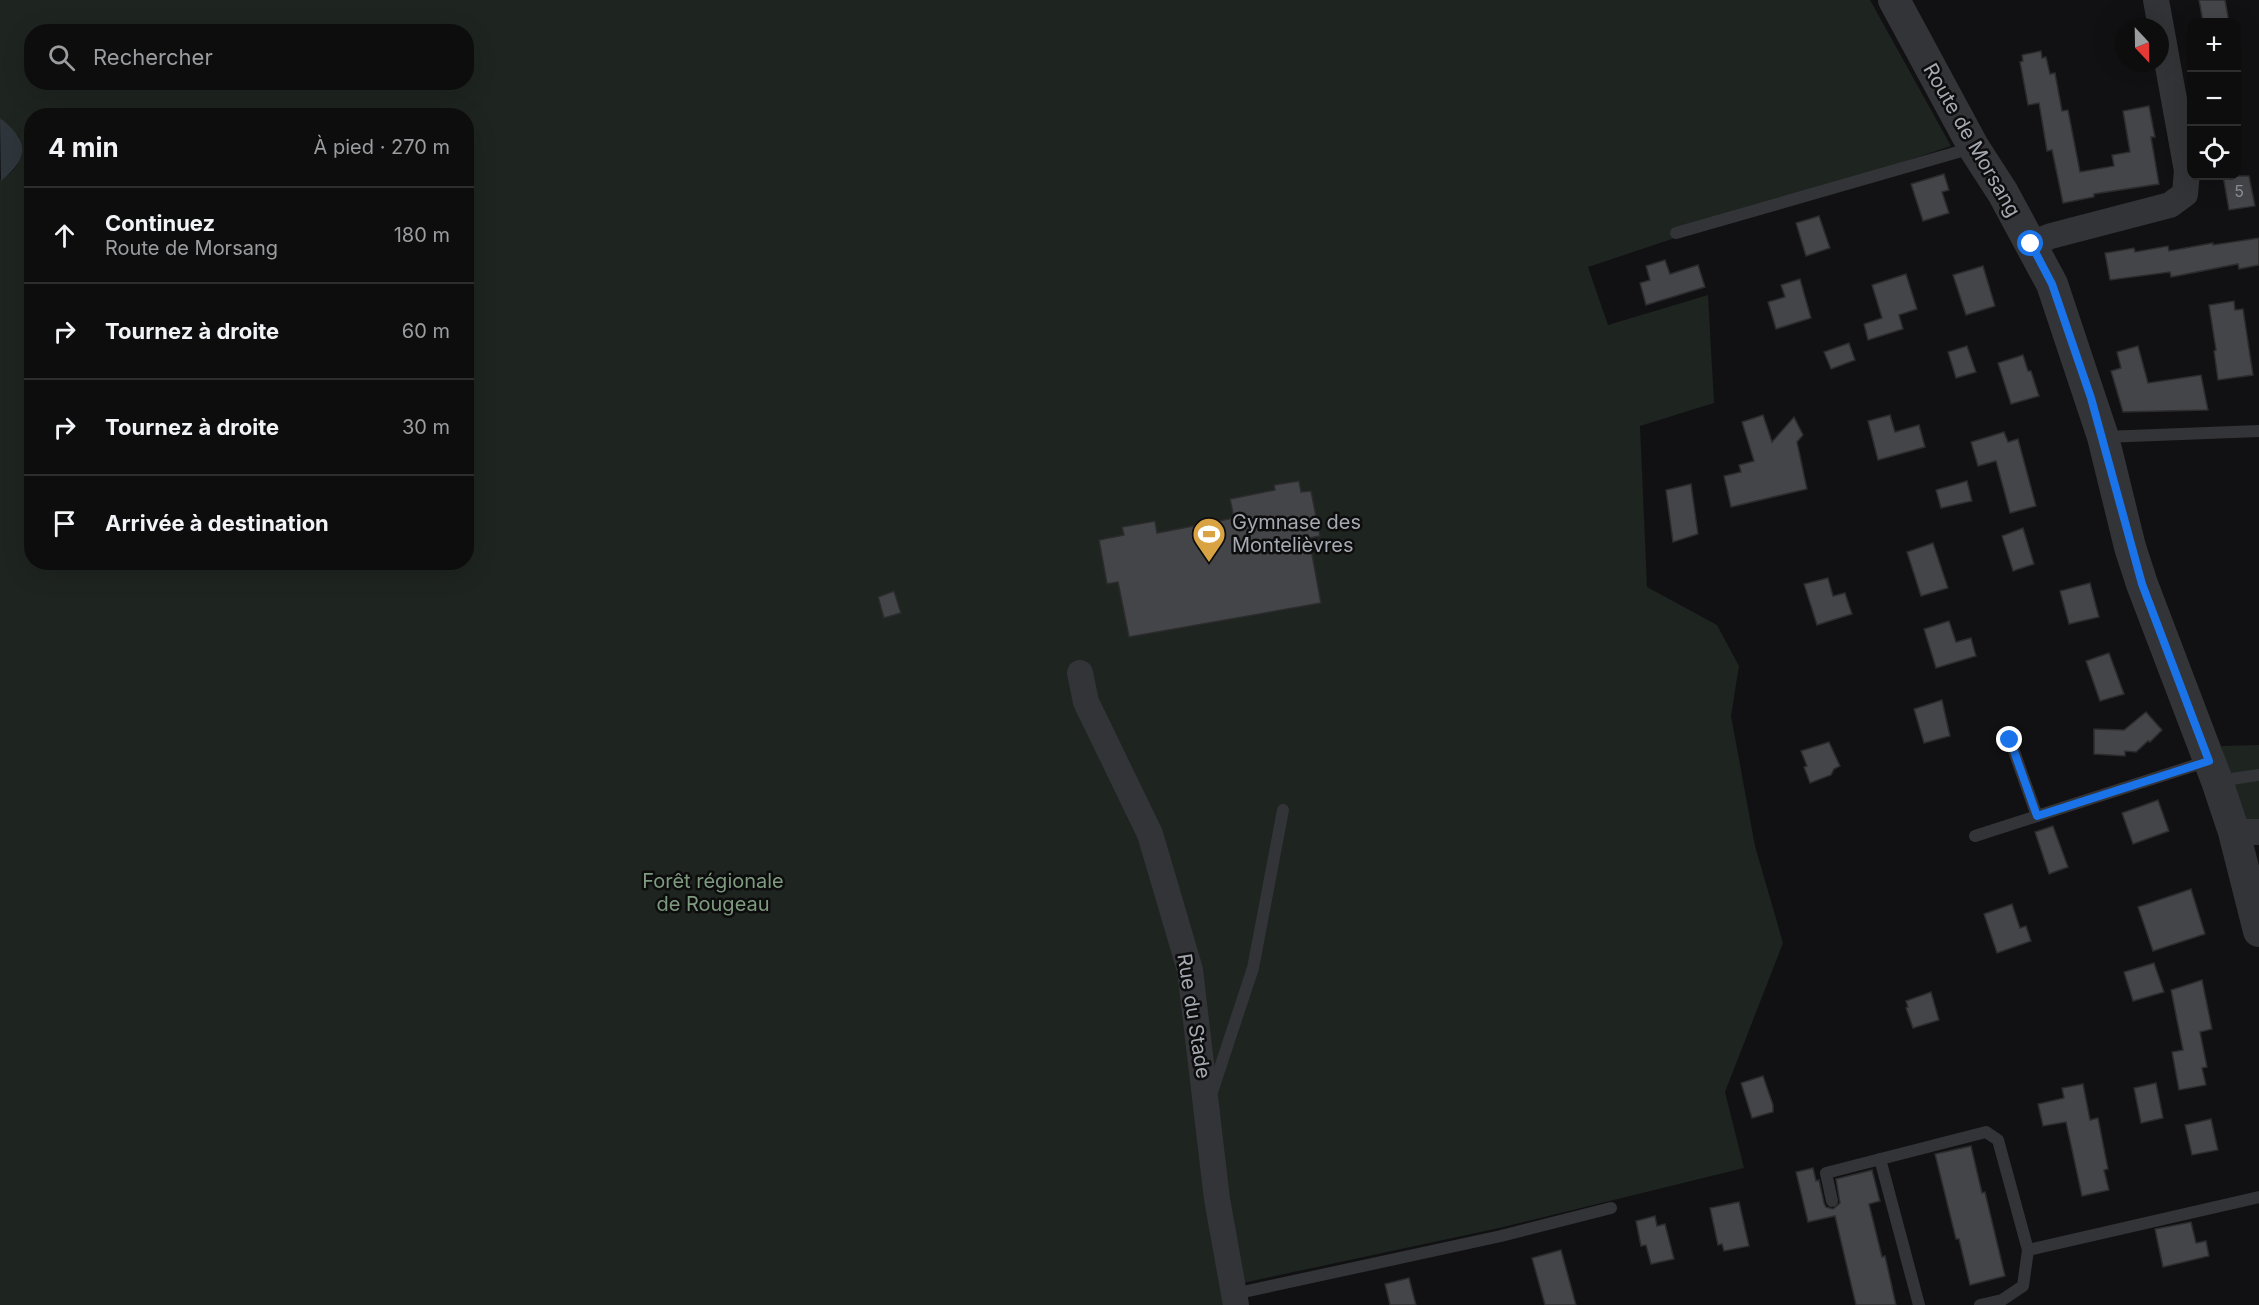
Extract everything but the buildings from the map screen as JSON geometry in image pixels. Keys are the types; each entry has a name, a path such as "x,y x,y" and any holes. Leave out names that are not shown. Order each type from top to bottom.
{"street":[{"name":"Route de Morsang","path":"1894,0 1974,148 2003,193 2052,284 2103,437 2130,547 2142,584 2213,771 2246,832 2259,931"},
{"path":"2031,244 2051,236 2170,205 2185,194 2187,171 2156,0"},
{"name":"Rue du Stade","path":"1080,673 1086,702 1150,834 1190,970 1208,1104 1217,1199 1235,1300"}],"lane":[{"path":"1676,233 1974,148"},
{"path":"2103,437 2259,431"},
{"path":"2010,740 2037,816"},
{"path":"1975,836 2037,816 2213,771 2259,775"},
{"path":"1208,1104 1253,968 1282,810"},
{"path":"1832,1201 1826,1173 1986,1132 1998,1140 2028,1250 2023,1286 2002,1300 1980,1305"},
{"path":"1880,1160 1919,1305"},
{"path":"2028,1250 2259,1197"},
{"path":"1235,1300 1611,1208"}],"green space":[{"name":"Forêt régionale de Rougeau","path":"0,0 1870,0 1951,146 1588,267 1608,325 1708,295 1714,403 1640,426 1647,587 1717,625 1739,666 1731,716 1755,846 1783,943 1725,1092 1744,1168 1499,1228 1233,1285 1237,1305 0,1305 0,180 18,163 19,137 0,118"},
{"path":"2259,745 2259,819 2242,819 2221,746"}],"shaded area":[{"path":"0,118 16,134 22,149 17,164 1,181"}],"place":[{"name":"Gymnase des Montelièvres","path":"1209,563"}],"route":[{"path":"2010,740 2037,816 2209,761 2142,584 2130,547 2103,437 2052,284 2031,244"}]}
